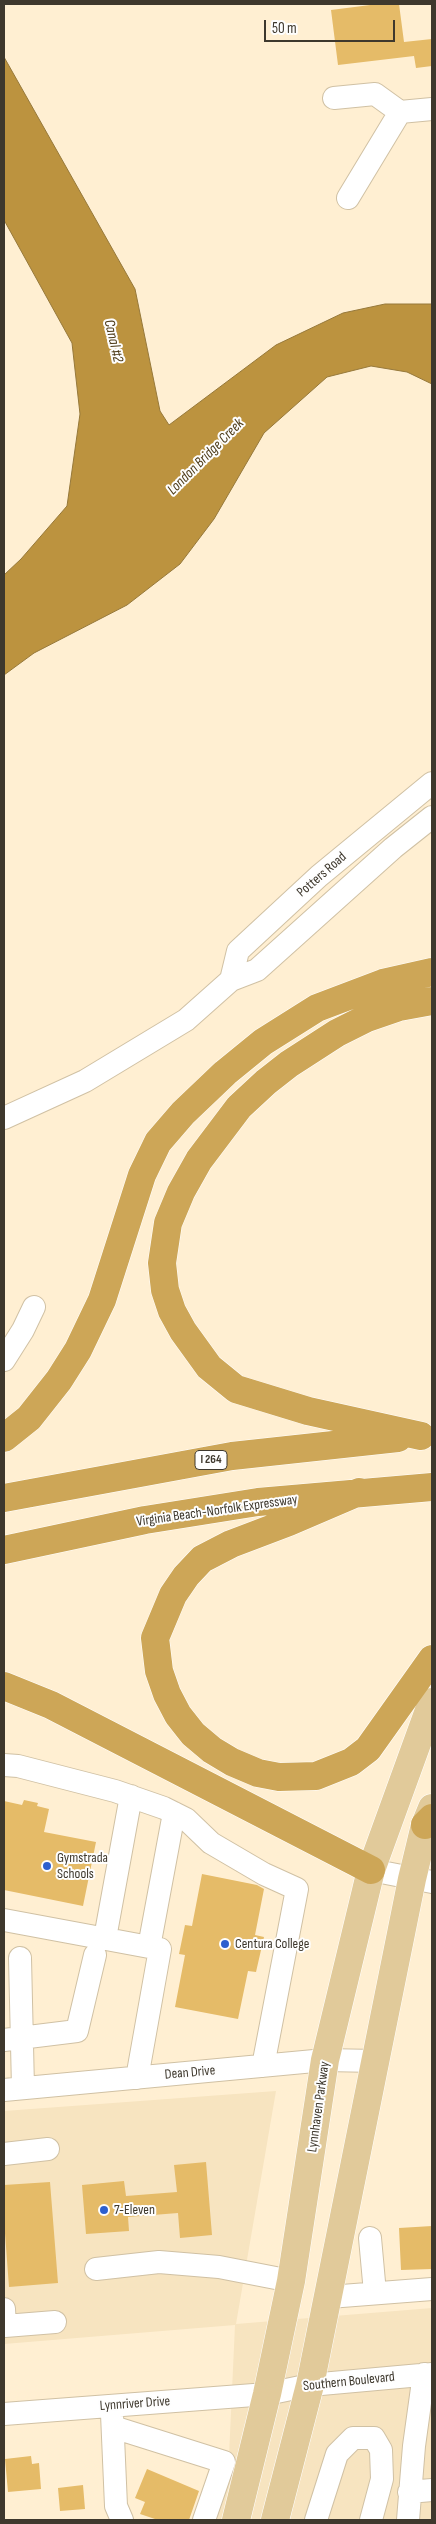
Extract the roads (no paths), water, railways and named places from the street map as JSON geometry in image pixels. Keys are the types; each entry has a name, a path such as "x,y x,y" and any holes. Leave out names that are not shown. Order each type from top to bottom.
{"highway":[{"path":"4,1438 29,1418 59,1380 78,1350 102,1300 142,1175 158,1142 183,1113 225,1073 295,1021 353,992 382,983 431,972"},
{"path":"426,1435 308,1411 236,1389 209,1368 183,1331 172,1311 165,1290 162,1263 168,1223 181,1192 199,1160 239,1107 289,1064 337,1033 367,1018 399,1007 432,1001"},
{"name":"I 264","path":"4,1498 232,1456 426,1435"},
{"name":"Virginia Beach-Norfolk Expressway","path":"4,1550 145,1520 258,1502 432,1486"},
{"path":"359,1492 290,1522 231,1544 202,1559 197,1564 173,1596 155,1638 159,1671 167,1694 178,1715 194,1734 212,1750 232,1762 279,1778 316,1776 344,1766 368,1749 432,1659"},
{"path":"4,1686 50,1705 370,1870"}],"main road":[{"name":"Lynnhaven Parkway","path":"236,2520 267,2394 291,2281 325,2060 370,1870 432,1702"},
{"path":"275,2520 310,2385 376,2061 422,1880 430,1817"}],"street":[{"path":"334,98 375,94 400,112 432,108"},
{"path":"348,198 400,112"},
{"name":"Potters Road","path":"232,980 238,951 319,876 432,783"},
{"name":"Potters Road","path":"4,1118 85,1081 186,1020 232,980 257,970 393,848 432,818"},
{"path":"4,1360 23,1330 34,1307"},
{"path":"4,1765 18,1766 131,1796 174,1813 186,1819 211,1843 264,1874 297,1889 263,2066"},
{"path":"13,2039 77,2031 100,1947 131,1796"},
{"path":"149,1946 174,1813"},
{"path":"370,1870 422,1880"},
{"path":"4,1920 100,1947 149,1946 160,1948 137,2078"},
{"path":"13,2089 13,2039 20,1958"},
{"name":"Dean Drive","path":"13,2089 325,2060 376,2061"},
{"path":"4,2154 48,2149"},
{"path":"370,2238 375,2294"},
{"path":"96,2269 159,2262 219,2267 291,2281"},
{"path":"329,2297 432,2289"},
{"path":"4,2309 5,2326 55,2322"},
{"path":"408,2520 409,2492 423,2445 428,2374"},
{"name":"Southern Boulevard","path":"267,2394 310,2385 428,2374"},
{"name":"Lynnriver Drive","path":"4,2414 113,2417 267,2394"},
{"path":"122,2520 116,2506 113,2417 224,2462 204,2520"},
{"path":"316,2520 338,2454 353,2438 374,2438 381,2450 382,2479 370,2520"},
{"path":"409,2492 432,2490"}],"water":[{"path":"4,57 135,289 160,411 169,425 276,345 343,313 385,304 432,304 432,384 407,372 371,366 327,377 264,433 214,519 180,564 127,605 34,653 4,675 4,575 21,559 67,506 80,414 72,343 4,220"}],"place":[{"name":"Gymstrada Schools","path":"47,1866"},
{"name":"Centura College","path":"225,1944"},
{"name":"7-Eleven","path":"104,2210"}],"water label":[{"name":"Canal #2","path":"113,341"},
{"name":"London Bridge Creek","path":"206,457"}]}
